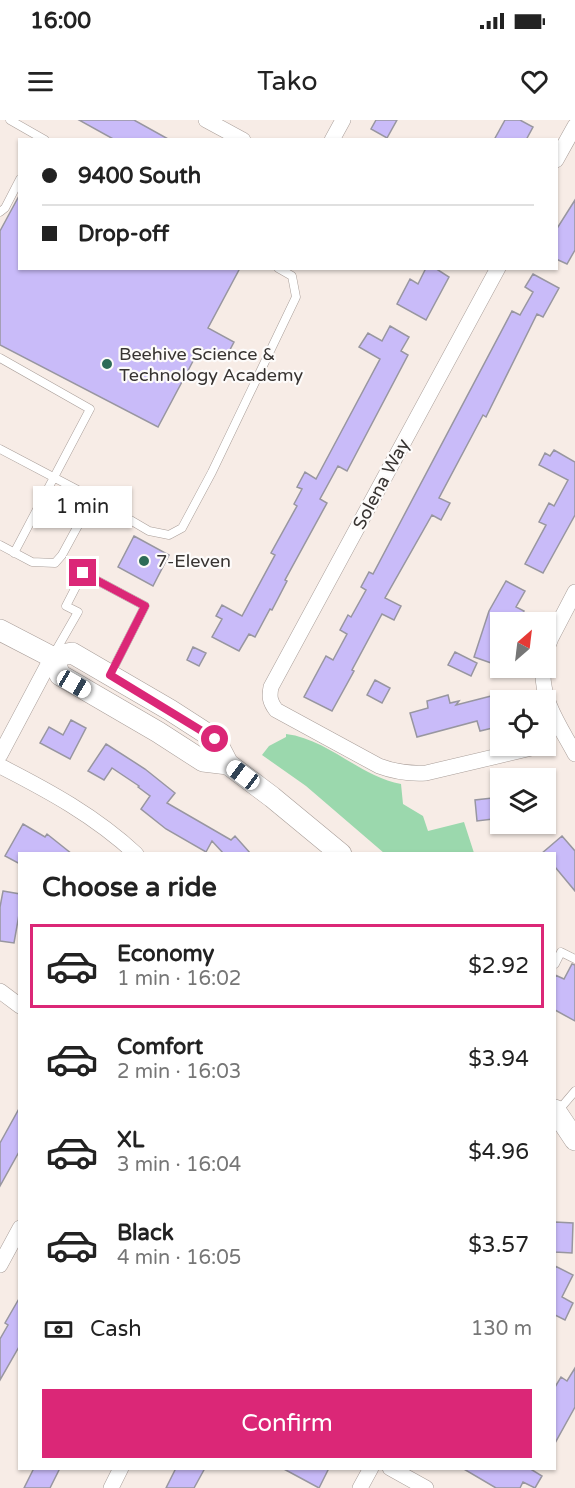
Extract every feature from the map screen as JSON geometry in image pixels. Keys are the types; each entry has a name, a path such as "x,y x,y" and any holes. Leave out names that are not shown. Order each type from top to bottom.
{"main road":[{"path":"0,630 52,657 60,675 203,761 228,764"},
{"path":"52,657 72,653 215,739 228,764 273,797 339,852"},
{"path":"556,1111 575,1140"}],"street":[{"path":"206,120 239,138"},
{"path":"333,138 343,120"},
{"path":"558,156 575,126"},
{"name":"Solena Way","path":"497,270 271,687 271,702 276,710 379,766 409,774 426,773 498,756"},
{"path":"556,628 575,592"},
{"path":"0,755 52,657"},
{"path":"544,678 549,705 571,737 575,754"},
{"path":"556,741 571,737"},
{"path":"0,766 92,817 134,852"},
{"path":"0,991 18,1004"},
{"path":"0,1265 18,1232"},
{"path":"111,1488 120,1470"},
{"path":"360,1488 370,1470"},
{"path":"394,1470 426,1488"}],"lane":[{"path":"10,120 40,138"},
{"path":"0,212 5,208 18,183"},
{"path":"0,449 55,477 150,531 169,535 182,528 212,472 296,297 292,276 282,270"},
{"path":"0,358 90,409 14,553"},
{"path":"0,545 32,562 55,563 62,555 93,498"},
{"path":"52,657 78,612 66,606 83,573 145,606 110,675"},
{"path":"556,962 561,952 575,959"},
{"path":"556,1111 575,1091"}],"green space":[{"path":"286,734 316,743 371,774 401,784 403,804 423,816 428,831 464,822 474,852 383,852 306,786 262,755 269,746 286,737"}],"building":[{"path":"79,120 134,120 166,138 111,138"},
{"path":"376,120 397,120 387,138 371,129"},
{"path":"505,120 520,120 533,127 527,138 495,138"},
{"path":"18,198 18,270 239,270 208,328 234,342 224,361 200,348 158,427 0,345 0,231"},
{"path":"575,200 575,250 567,264 558,260 558,227"},
{"path":"425,270 438,270 449,277 426,320 397,304 410,279 418,284"},
{"path":"533,274 559,288 543,317 537,314 486,417 483,415 439,498 450,503 441,520 432,515 385,598 401,606 394,620 382,614 332,711 304,697 326,656 333,660 347,634 340,630 348,615 351,617 366,590 361,587 369,572 373,574 512,311 520,315 533,292 525,287"},
{"path":"390,326 409,337 401,351 408,355 347,471 338,466 320,499 327,503 285,580 287,581 272,610 270,609 255,637 249,634 239,651 212,637 222,619 216,616 222,605 242,616 275,555 271,553 297,506 294,504 302,489 297,487 305,472 316,479 380,359 359,347 368,333 382,341"},
{"path":"554,450 575,462 575,515 543,573 525,564 546,525 539,522 549,503 554,506 568,480 539,465 545,453 550,456"},
{"name":"7-Eleven","path":"134,536 169,555 153,586 118,567"},
{"path":"506,581 525,591 516,607 523,612 490,612 490,663 474,657 489,611"},
{"path":"193,647 206,653 199,666 187,660"},
{"path":"455,652 477,663 471,676 448,665"},
{"path":"375,680 390,688 382,703 367,695"},
{"path":"448,695 450,703 459,701 456,705 490,696 490,729 480,731 477,721 417,737 410,713 428,708 427,701"},
{"path":"71,720 86,728 70,759 40,743 49,727 63,735"},
{"path":"106,744 145,769 175,793 167,803 231,840 235,836 249,852 222,852 212,841 206,852 166,829 141,809 150,796 139,786 112,768 104,780 88,771"},
{"path":"490,798 490,819 477,821 475,800"},
{"path":"23,824 45,837 47,834 70,852 18,852 18,863 5,856"},
{"path":"562,836 575,851 575,891 556,868 556,852 543,852"},
{"path":"3,891 18,894 18,920 14,943 0,941 0,907"},
{"path":"572,964 575,965 575,1021 556,1011 556,975 564,979"},
{"path":"18,1111 18,1154 0,1186 0,1143"},
{"path":"556,1222 573,1223 572,1253 556,1252"},
{"path":"556,1266 573,1275 562,1297 573,1303 565,1320 556,1316"},
{"path":"18,1300 18,1348 0,1380 0,1339 8,1325 5,1323"},
{"path":"575,1368 575,1407 556,1441 556,1385 561,1377 567,1381"},
{"path":"33,1470 59,1470 50,1488 24,1488"},
{"path":"175,1470 204,1470 194,1488 166,1488"},
{"path":"286,1470 328,1470 319,1488"},
{"path":"465,1470 532,1470 542,1476 535,1488 523,1482 520,1488 496,1488"}],"place":[{"name":"Beehive Science & Technology Academy","path":"107,364"},
{"name":"7-Eleven","path":"144,561"}],"route":[{"path":"83,573 145,606 110,675 215,739"}]}
